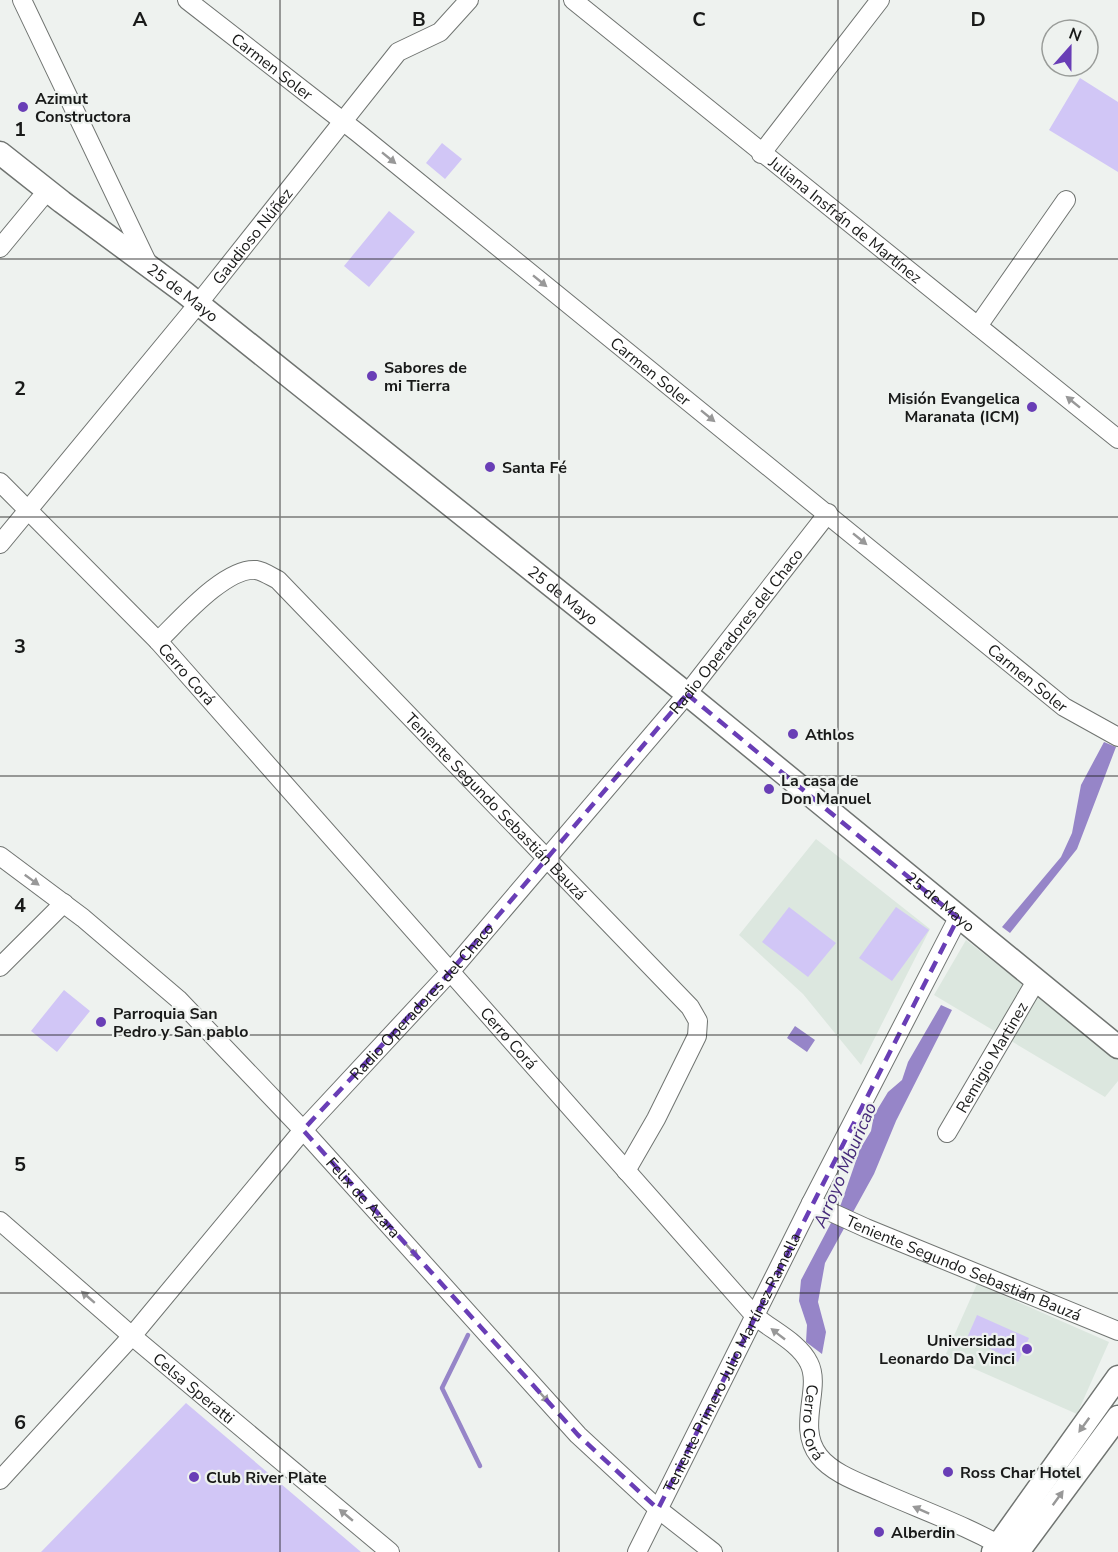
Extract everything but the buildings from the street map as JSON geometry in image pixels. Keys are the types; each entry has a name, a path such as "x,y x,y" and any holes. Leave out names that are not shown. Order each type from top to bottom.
{"main road":[{"name":"25 de Mayo","path":"0,153 198,304 687,694 1118,1047"},
{"path":"1012,1548 1118,1377"},
{"path":"1012,1548 1118,1417"}],"street":[{"path":"22,0 149,266"},
{"name":"Carmen Soler","path":"187,0 343,121 1064,707 1118,737"},
{"name":"Gaudioso Núñez","path":"0,544 198,304 398,52 440,32 469,0"},
{"name":"Juliana Insfrán de Martínez","path":"573,0 761,154 1118,439"},
{"path":"761,154 880,0"},
{"path":"0,248 47,191"},
{"path":"978,326 1066,200"},
{"name":"Cerro Corá","path":"0,482 158,641 754,1315 802,1353 810,1364 812,1374 808,1428 819,1456 850,1478 1012,1548"},
{"name":"Radio Operadores del Chaco","path":"0,1480 132,1336 303,1130 450,972 687,694 828,513"},
{"name":"Teniente Segundo Sebastián Bauzá","path":"158,641 215,587 238,574 257,570 278,580 690,1007 698,1021 697,1036 656,1119 626,1171"},
{"name":"Felix de Azara","path":"0,856 129,954 178,999 303,1130 578,1435 658,1509 713,1552"},
{"path":"0,967 64,903"},
{"name":"Teniente Primero Julio Martínez Ramella","path":"637,1552 754,1315 958,918"},
{"name":"Remigio Martinez","path":"947,1132 1036,981"},
{"name":"Teniente Segundo Sebastián Bauzá","path":"811,1203 1118,1331"},
{"name":"Celsa Speratti","path":"0,1221 132,1336 390,1552"}],"highlighted area":[{"path":"687,694 958,918 658,1509 578,1435 303,1130 450,972"}],"shaded area":[{"path":"1080,78 1118,102 1118,172 1049,130"},
{"path":"442,143 462,159 445,179 426,163"},
{"path":"389,211 415,232 369,287 344,266"},
{"path":"1104,742 1116,747 1077,849 1010,933 1002,927 1061,857 1072,833 1081,785"},
{"path":"816,839 930,929 861,1065 803,994 739,935"},
{"path":"789,907 836,943 808,977 762,942"},
{"path":"896,907 929,930 892,981 859,958"},
{"path":"966,940 1118,1059 1118,1081 1105,1097 934,995"},
{"path":"64,990 90,1011 57,1052 31,1031"},
{"path":"941,1005 952,1010 896,1121 874,1174 825,1263 818,1302 826,1332 822,1354 806,1342 807,1325 799,1301 801,1280 841,1204 860,1149 871,1131 874,1115 888,1092 902,1080 908,1062"},
{"path":"795,1026 815,1040 807,1052 787,1038"},
{"name":"Universidad Leonardo Da Vinci","path":"977,1284 1109,1342 1077,1414 945,1356"},
{"path":"977,1315 1029,1338 1018,1362 967,1338"},
{"name":"Club River Plate","path":"186,1403 361,1552 41,1552"}],"waterway":[{"path":"468,1335 442,1388 480,1466"}],"place":[{"name":"Azimut Constructora","path":"23,107"},
{"name":"Sabores de mi Tierra","path":"372,376"},
{"name":"Misión Evangelica Maranata (ICM)","path":"1032,407"},
{"name":"Santa Fé","path":"490,467"},
{"name":"Athlos","path":"793,734"},
{"name":"La casa de Don Manuel","path":"769,789"},
{"name":"Parroquia San Pedro y San pablo","path":"101,1022"},
{"name":"Universidad Leonardo Da Vinci","path":"1027,1349"},
{"name":"Ross Char Hotel","path":"948,1472"},
{"name":"Club River Plate","path":"194,1477"},
{"name":"Alberdin","path":"879,1532"}],"water label":[{"name":"Arroyo Mburicao","path":"845,1165"}]}
